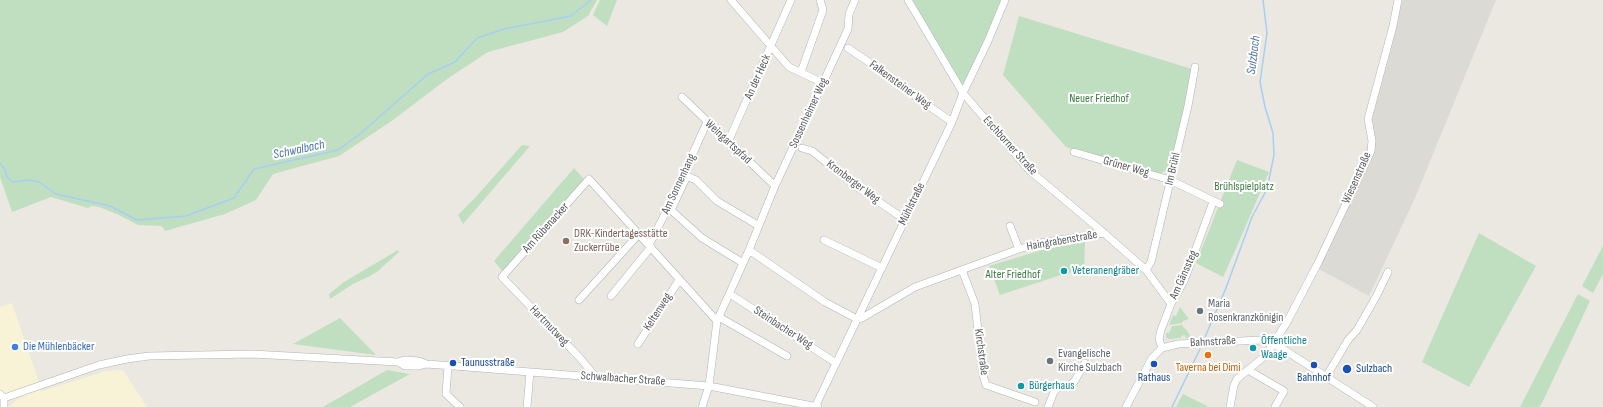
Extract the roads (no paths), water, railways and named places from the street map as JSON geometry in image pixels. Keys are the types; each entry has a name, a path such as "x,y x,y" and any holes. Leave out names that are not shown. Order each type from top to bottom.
{"street":[{"path":"731,0 771,48 791,0"},
{"path":"801,72 823,10 820,0"},
{"name":"Sossenheimer Weg","path":"702,407 709,386 718,319 750,250 775,186 848,29 849,14 855,0"},
{"name":"Eschborner Straße","path":"908,0 963,93 1029,170 1146,270 1171,304"},
{"name":"Mühlstraße","path":"816,407 904,219 952,122 963,93 1006,0"},
{"name":"Wiesenstraße","path":"1230,407 1235,382 1266,355 1287,322 1318,263 1371,152 1372,141 1368,119 1393,26 1398,0"},
{"name":"An der Heck","path":"728,142 771,48 789,67 823,83"},
{"name":"Falkensteiner Weg","path":"848,48 952,122"},
{"name":"Im Brühl","path":"1146,270 1151,262 1187,112 1195,67"},
{"name":"Weingartspfad","path":"682,97 775,186"},
{"name":"Am Sonnenhang","path":"650,246 678,188 707,122"},
{"name":"Kronberger Weg","path":"802,148 812,151 860,189 904,219"},
{"name":"Grüner Weg","path":"1074,152 1170,180 1216,203"},
{"path":"743,263 702,238 671,210 687,176 696,180 717,201 759,226"},
{"name":"Keltenweg","path":"589,179 679,280 718,319"},
{"name":"Am Rübenacker","path":"502,277 589,179"},
{"name":"Am Gänssteg","path":"1162,348 1159,339 1161,330 1171,304 1184,280 1216,203"},
{"name":"Haingrabenstraße","path":"1010,226 1019,249"},
{"name":"Haingrabenstraße","path":"857,319 862,318 916,287 1019,249 1040,243 1104,233"},
{"path":"580,300 639,234"},
{"path":"824,240 882,268"},
{"path":"611,296 650,246"},
{"path":"750,250 824,302 857,319"},
{"name":"Kirchstraße","path":"962,270 975,304 978,341 983,360 983,375 986,385 1035,403"},
{"path":"1326,377 1348,340 1357,330 1388,272"},
{"name":"Hartmutweg","path":"502,277 580,358 595,376"},
{"name":"Keltenweg","path":"638,344 679,280"},
{"name":"Steinbacher Weg","path":"730,294 836,363"},
{"path":"718,319 787,356"},
{"name":"Bahnstraße","path":"1162,348 1178,344 1261,340 1273,344 1373,407"},
{"path":"1126,407 1152,358 1162,348"},
{"name":"Schwalbacher Straße","path":"2,396 105,364 149,356 252,354 395,362 405,366 419,366 426,364 709,386 816,407"},
{"path":"1048,407 1054,392 1059,387 1066,386 1074,382 1085,363"},
{"path":"448,366 446,394 460,407"},
{"path":"1248,370 1284,391 1275,407"},
{"path":"527,407 530,372"},
{"path":"2,396 4,407"}],"waterway":[{"name":"Schwalbach","path":"0,163 5,170 7,177 13,182 30,180 39,182 56,194 110,206 137,220 186,216 234,198 254,169 338,150 360,134 428,74 455,62 477,38 504,29 571,16 591,0"},
{"name":"Sulzbach","path":"1205,337 1226,288 1252,217 1267,189 1274,155 1273,133 1265,107 1260,82 1267,33 1263,0"},
{"name":"Sulzbach","path":"1172,407 1200,349"}],"place":[{"name":"DRK-Kindertagesstätte Zuckerrübe","path":"566,241"},
{"name":"Veteranengräber","path":"1064,271"},
{"name":"Maria Rosenkranzkönigin","path":"1200,311"},
{"name":"Die Mühlenbäcker","path":"15,347"},
{"name":"Öffentliche Waage","path":"1253,348"},
{"name":"Taverna bei Dimi","path":"1208,355"},
{"name":"Evangelische Kirche Sulzbach","path":"1050,361"},
{"name":"Taunusstraße","path":"453,363"},
{"name":"Rathaus","path":"1154,364"},
{"name":"Bahnhof","path":"1314,365"},
{"name":"Sulzbach","path":"1347,369"},
{"name":"Bürgerhaus","path":"1021,386"}],"park label":[{"name":"Neuer Friedhof","path":"1099,99"},
{"name":"Brühlspielplatz","path":"1244,187"},
{"name":"Alter Friedhof","path":"1013,275"}]}
